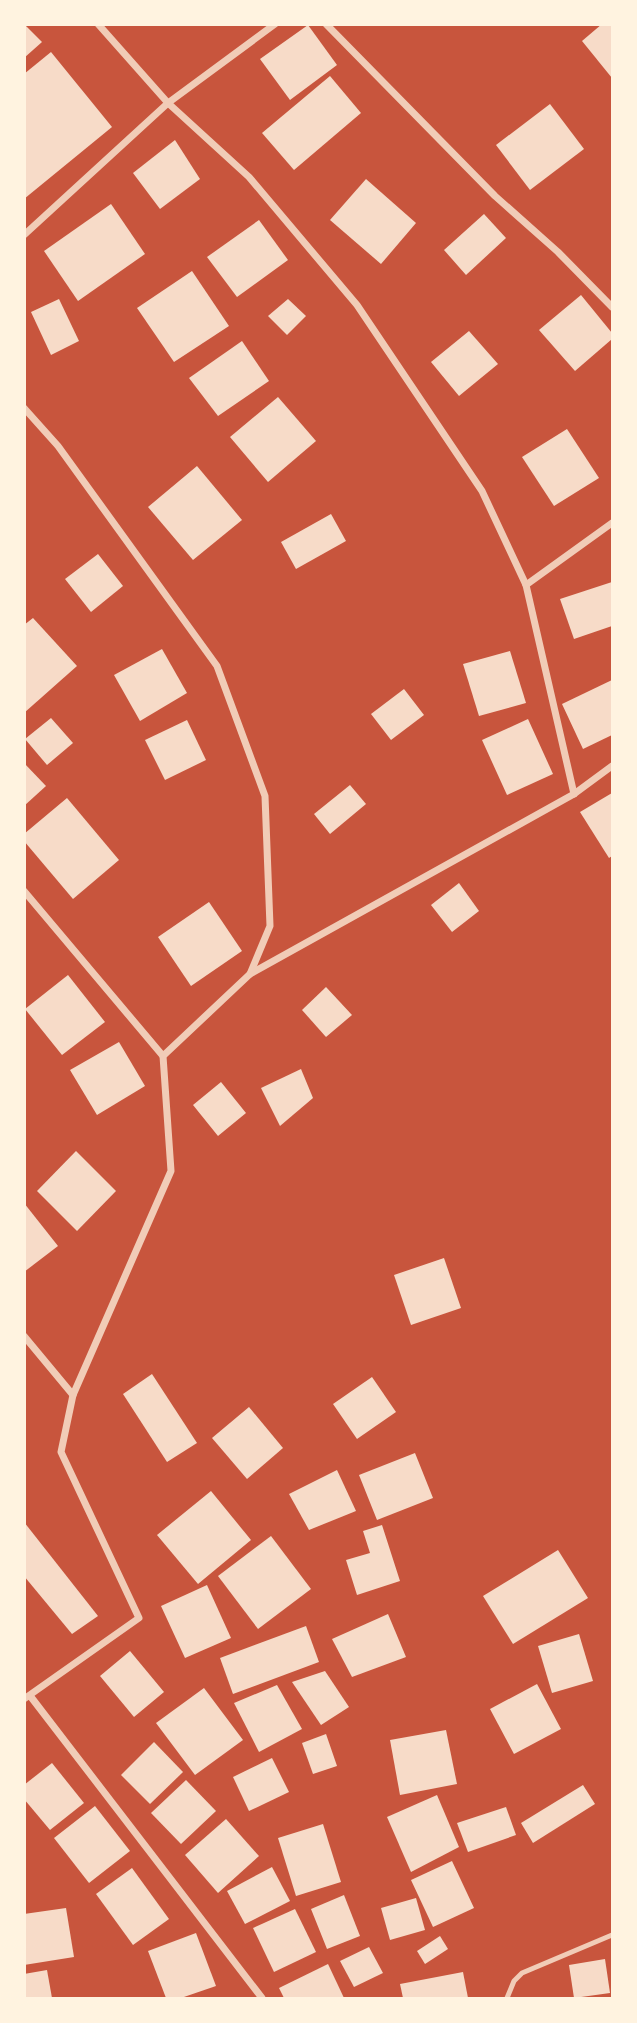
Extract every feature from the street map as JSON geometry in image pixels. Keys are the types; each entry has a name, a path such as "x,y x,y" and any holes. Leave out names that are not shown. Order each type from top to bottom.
{"street":[{"path":"98,24 168,103 249,177 357,305 482,491 526,585 574,794"},
{"path":"24,235 168,103 275,24"},
{"path":"326,24 486,187 558,252 612,307"},
{"path":"24,408 58,446 217,666 265,796 270,926 250,974"},
{"path":"526,585 612,523"},
{"path":"163,1056 250,974 574,794 612,766"},
{"path":"24,891 163,1056 171,1171 73,1395 61,1452 139,1618 28,1698 262,1998"},
{"path":"24,1336 73,1395"}],"lane":[{"path":"507,1998 514,1981 522,1973 612,1935"}],"building":[{"path":"24,24 42,42 24,58"},
{"path":"602,24 612,24 612,78 582,41"},
{"path":"308,25 337,65 290,100 260,59"},
{"path":"51,52 112,127 24,199 24,74"},
{"path":"330,76 361,113 294,170 262,133"},
{"path":"550,104 584,149 530,190 496,145"},
{"path":"175,140 200,179 160,209 133,173"},
{"path":"366,179 416,223 381,264 330,220"},
{"path":"111,204 145,254 78,301 44,251"},
{"path":"484,214 506,238 466,275 444,250"},
{"path":"259,220 288,260 237,297 207,257"},
{"path":"192,271 229,326 174,362 137,308"},
{"path":"581,295 612,333 612,339 575,371 539,330"},
{"path":"59,299 79,341 51,355 31,312"},
{"path":"288,299 306,316 287,335 268,316"},
{"path":"469,331 498,364 459,396 431,362"},
{"path":"242,341 269,381 218,416 189,378"},
{"path":"278,397 316,441 268,482 230,437"},
{"path":"567,429 599,478 554,506 522,457"},
{"path":"197,466 242,520 193,560 148,507"},
{"path":"331,514 346,541 296,569 281,542"},
{"path":"98,554 123,586 91,612 65,579"},
{"path":"612,582 612,626 574,639 560,599"},
{"path":"33,618 77,666 24,713 24,625"},
{"path":"162,649 187,693 140,721 114,675"},
{"path":"510,651 526,703 479,716 463,664"},
{"path":"612,680 612,735 583,749 562,704"},
{"path":"404,689 424,715 391,740 371,714"},
{"path":"51,718 73,743 47,765 25,739"},
{"path":"528,719 553,774 507,795 482,740"},
{"path":"187,720 206,760 165,780 145,740"},
{"path":"24,763 46,786 24,806"},
{"path":"350,785 366,804 330,834 314,814"},
{"path":"612,793 612,856 609,858 580,812"},
{"path":"67,798 119,860 73,899 24,841 24,834"},
{"path":"459,883 479,911 452,932 431,905"},
{"path":"209,902 242,951 191,986 158,937"},
{"path":"68,975 105,1022 62,1055 25,1009"},
{"path":"326,987 352,1015 326,1037 302,1010"},
{"path":"119,1042 145,1086 97,1115 70,1070"},
{"path":"301,1069 313,1098 280,1126 261,1088"},
{"path":"221,1082 246,1113 218,1136 193,1105"},
{"path":"76,1151 116,1191 77,1231 37,1191"},
{"path":"24,1203 58,1246 24,1272"},
{"path":"444,1258 461,1308 411,1325 394,1275"},
{"path":"152,1374 197,1443 167,1462 123,1394"},
{"path":"372,1377 396,1412 357,1439 333,1404"},
{"path":"249,1407 283,1448 247,1479 212,1438"},
{"path":"415,1453 433,1498 377,1520 359,1475"},
{"path":"337,1470 356,1511 309,1530 289,1494"},
{"path":"211,1491 251,1540 198,1584 157,1535"},
{"path":"24,1522 98,1616 72,1634 24,1576"},
{"path":"382,1525 400,1581 357,1595 346,1560 370,1553 363,1531"},
{"path":"271,1536 311,1589 258,1629 218,1576"},
{"path":"558,1550 588,1598 513,1644 483,1596"},
{"path":"207,1585 231,1638 185,1658 161,1606"},
{"path":"388,1614 406,1657 352,1677 332,1639"},
{"path":"306,1626 319,1662 233,1694 220,1658"},
{"path":"579,1634 593,1681 552,1693 538,1646"},
{"path":"130,1651 164,1692 134,1717 100,1676"},
{"path":"325,1671 349,1707 321,1725 292,1682"},
{"path":"537,1684 561,1729 514,1754 490,1709"},
{"path":"277,1685 302,1729 259,1752 234,1703"},
{"path":"204,1688 243,1740 195,1775 156,1723"},
{"path":"446,1730 457,1784 400,1795 390,1740"},
{"path":"326,1734 337,1766 313,1774 302,1743"},
{"path":"154,1742 183,1772 150,1804 121,1775"},
{"path":"272,1758 289,1792 249,1811 233,1777"},
{"path":"52,1763 84,1803 50,1830 24,1799 24,1785"},
{"path":"186,1780 216,1811 181,1844 151,1813"},
{"path":"583,1785 595,1804 533,1843 521,1823"},
{"path":"437,1795 459,1847 411,1872 387,1817"},
{"path":"95,1806 130,1851 89,1883 54,1838"},
{"path":"506,1807 516,1835 468,1852 457,1823"},
{"path":"226,1819 259,1856 218,1893 185,1855"},
{"path":"323,1824 341,1882 296,1896 278,1838"},
{"path":"452,1861 474,1908 433,1927 411,1880"},
{"path":"272,1867 290,1901 245,1924 227,1891"},
{"path":"132,1868 169,1919 133,1945 96,1894"},
{"path":"344,1895 360,1936 327,1949 311,1909"},
{"path":"416,1898 425,1930 390,1940 381,1908"},
{"path":"66,1908 74,1957 24,1965 24,1914"},
{"path":"295,1909 316,1952 274,1972 253,1928"},
{"path":"196,1933 216,1986 181,1998 166,1998 148,1951"},
{"path":"440,1936 448,1949 425,1964 417,1951"},
{"path":"369,1947 383,1973 354,1987 340,1961"},
{"path":"605,1959 610,1993 574,1998 569,1965"},
{"path":"328,1964 344,1998 284,1998 279,1988"},
{"path":"47,1970 52,1998 24,1998 24,1974"},
{"path":"463,1972 468,1998 403,1998 400,1984"}]}
